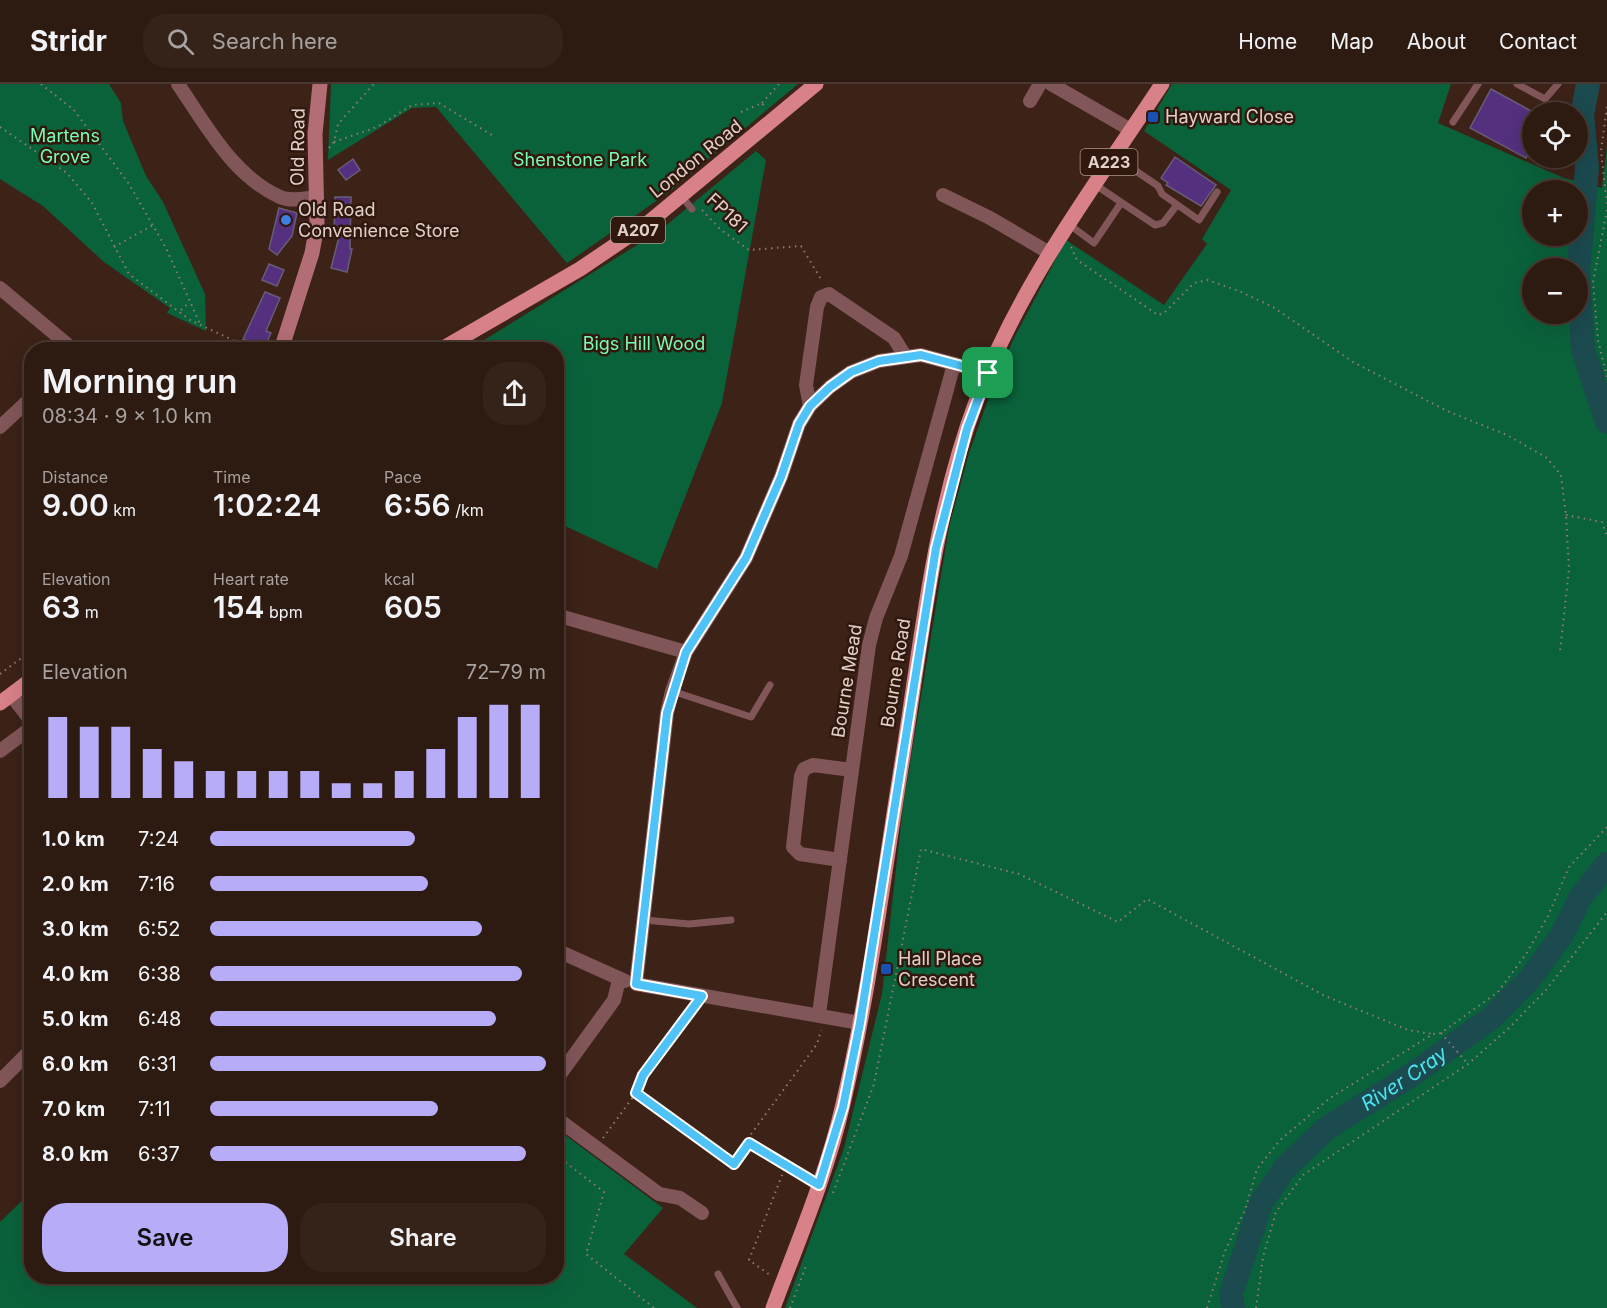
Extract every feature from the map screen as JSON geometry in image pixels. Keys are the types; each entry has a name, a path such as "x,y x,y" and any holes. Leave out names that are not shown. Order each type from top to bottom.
{"main road":[{"name":"London Road","path":"454,342 580,269 687,200 816,84"},
{"name":"Bourne Road","path":"773,1308 819,1185 843,1107 860,1023 936,548 967,429 988,373 1015,314 1048,252 1162,84"},
{"path":"5,699 24,685"}],"street":[{"path":"178,84 232,159 252,178 281,198 317,197"},
{"name":"Old Road","path":"284,342 312,253 317,225 316,154 320,84"},
{"path":"1030,101 1040,84"},
{"path":"1051,84 1131,130"},
{"path":"943,195 1048,252"},
{"path":"0,288 64,342"},
{"path":"810,406 806,385 817,307 821,297 829,294 894,338 905,356"},
{"path":"636,984 667,713 672,691 686,652 746,558 781,477 799,424 810,406 830,387 851,372 879,361 921,355 988,373"},
{"name":"Bourne Mead","path":"822,1014 840,860 871,636 901,556 954,364"},
{"path":"0,427 24,404"},
{"path":"564,617 686,652"},
{"path":"5,699 24,715"},
{"path":"0,751 24,733"},
{"path":"840,860 800,854 793,847 798,798 801,776 809,765 852,770"},
{"path":"564,954 619,980 636,984 822,1014 860,1023"},
{"path":"564,1069 614,1000 619,980"},
{"path":"0,1081 24,1057"},
{"path":"564,1124 659,1194 680,1198 702,1213"}],"lane":[{"path":"1453,122 1478,84"},
{"path":"1517,84 1545,99 1558,84"},
{"path":"1113,156 1158,186 1162,194 1199,220 1217,192"},
{"path":"1094,184 1149,222 1159,225 1177,205"},
{"path":"1066,223 1094,243 1121,203"},
{"path":"672,691 751,717 770,685"},
{"path":"644,920 689,924 731,920"},
{"path":"717,1274 737,1308"}],"path":[{"path":"41,84 74,110 129,184 153,225 201,326"},
{"path":"316,154 326,152 334,141 338,124 374,84"},
{"path":"741,112 762,103 779,84"},
{"path":"334,141 377,127 412,105 439,103 495,137"},
{"path":"762,103 775,119"},
{"path":"1607,107 1601,151 1607,204"},
{"path":"0,127 67,173 92,203 129,274 201,326 236,342"},
{"name":"FP181","path":"687,200 720,230 749,250 801,246 829,294"},
{"path":"1607,210 1593,282 1598,340 1607,377"},
{"path":"114,248 153,225"},
{"path":"1072,247 1077,260 1158,315 1164,313 1194,283 1208,280 1239,291 1273,308 1353,362 1447,411 1507,435 1547,458 1561,475 1566,515 1569,569 1560,652"},
{"path":"180,311 190,302"},
{"path":"1566,515 1602,522 1607,537"},
{"path":"0,674 24,656"},
{"path":"832,1196 874,1084 921,849 1020,874 1118,922 1147,898 1325,996 1408,1030 1433,1034 1441,1033 1498,992 1527,954 1548,916 1569,867 1607,827"},
{"path":"1256,1308 1263,1257 1276,1212 1303,1175 1468,1064 1510,1027 1546,990 1607,912"},
{"path":"595,1148 636,1093 643,1075 702,996"},
{"path":"819,1185 746,1141 817,1044 822,1014"},
{"path":"1441,1033 1468,1064"},
{"path":"1208,1308 1225,1251 1245,1210 1257,1169 1302,1120 1330,1098 1433,1034"},
{"path":"636,1093 734,1164 749,1143"},
{"path":"761,1150 769,1160 784,1170 749,1260 783,1283"},
{"path":"564,1161 604,1192 586,1254 654,1308"},
{"path":"790,1308 807,1263"}],"green space":[{"name":"Martens Grove","path":"0,84 109,84 121,103 123,121 146,176 163,202 205,294 206,331 167,313 170,308 104,262 43,206 0,179"},
{"name":"Shenstone Park","path":"331,84 798,84 665,195 567,263 436,107 412,108 328,160"},
{"path":"1172,84 1451,84 1438,123 1522,160 1522,168 1541,168 1572,180 1522,180 1522,246 1588,246 1588,184 1602,188 1607,146 1607,1308 785,1308 844,1148 882,994 903,806 949,527 969,453 993,386 1014,338 1066,240 1164,305 1207,244 1202,239 1231,190 1144,131"},
{"name":"Bigs Hill Wood","path":"756,151 766,160 722,403 657,569 564,525 564,342 481,342 658,232"},
{"path":"564,1134 663,1208 624,1254 697,1308 0,1308 0,1222 24,1199 24,1284 564,1284"}],"building":[{"path":"1491,89 1522,106 1522,156 1470,128"},
{"path":"1175,157 1216,185 1201,206 1166,185 1168,183 1161,178"},
{"path":"353,159 360,170 346,180 338,170"},
{"path":"335,197 351,197 350,249 352,249 347,272 331,268 339,237 334,237"},
{"path":"279,208 297,213 292,236 277,255 269,249"},
{"path":"269,264 284,270 277,286 262,280"},
{"path":"265,292 280,298 266,331 271,333 267,342 250,342 243,339"}],"waterway":[{"name":"River Cray","path":"1579,258 1587,168 1582,115 1588,84"},
{"name":"River Cray","path":"1581,324 1583,350 1607,422"},
{"name":"River Cray","path":"1233,1308 1231,1294 1261,1203 1285,1168 1327,1128 1410,1076 1490,1019 1529,980 1562,935 1580,898 1607,864"}],"place":[{"name":"Hayward Close","path":"1153,117"},
{"name":"Old Road Convenience Store","path":"286,220"},
{"name":"Hall Place Crescent","path":"886,969"}],"route":[{"path":"921,355 988,373 977,397 945,502 860,1023 843,1107 819,1185 749,1143 734,1164 636,1093 643,1075 702,996 636,984 667,713 672,691 686,652 746,558 781,477 799,424 810,406 830,387 851,372 879,361 905,356 921,355"}]}
